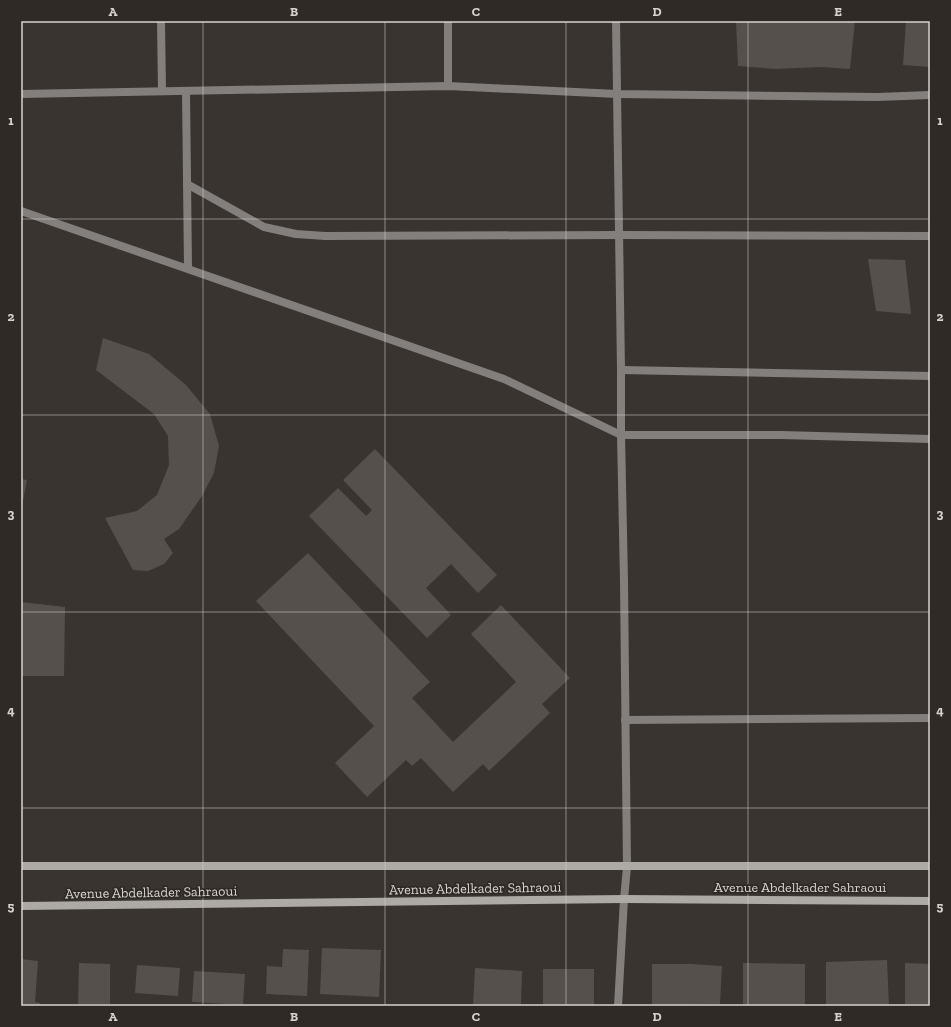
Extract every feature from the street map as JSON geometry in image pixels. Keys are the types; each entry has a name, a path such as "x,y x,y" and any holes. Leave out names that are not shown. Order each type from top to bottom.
{"main road":[{"name":"Avenue Abdelkader Sahraoui","path":"21,866 930,866"},
{"name":"Avenue Abdelkader Sahraoui","path":"21,906 624,899 930,901"}],"street":[{"path":"161,21 162,91"},
{"path":"448,21 448,86"},
{"path":"616,21 627,867 618,1006"},
{"path":"21,94 448,86 617,94 877,97 930,96"},
{"path":"186,91 188,268"},
{"path":"187,184 264,226 296,234 325,236 930,236"},
{"path":"21,211 504,379 621,434 781,435 930,439"},
{"path":"621,370 930,376"},
{"path":"625,720 930,718"}],"building":[{"path":"736,21 855,21 850,69 821,67 776,69 738,66"},
{"path":"906,21 930,21 930,67 903,65"},
{"path":"868,259 905,260 911,314 876,311"},
{"path":"103,338 149,354 186,385 210,414 219,446 214,473 202,496 179,529 164,539 173,553 164,564 148,571 133,570 105,518 137,511 157,495 169,465 168,436 154,414 96,370"},
{"path":"375,449 497,575 478,593 451,564 426,588 451,615 427,638 309,516 338,488 366,516 372,510 343,480"},
{"path":"21,479 27,480 22,506 21,506"},
{"path":"308,553 430,682 412,698 453,742 516,682 471,634 501,605 570,678 542,704 550,713 489,771 483,764 453,792 421,758 412,766 406,760 367,797 335,763 374,726 256,601"},
{"path":"21,602 65,607 64,676 21,676"},
{"path":"322,948 381,950 379,997 320,994"},
{"path":"283,949 309,950 307,996 266,994 267,966 282,967"},
{"path":"21,959 38,961 35,1002 40,1003 40,1006 21,1006"},
{"path":"887,960 889,1006 826,1006 826,962"},
{"path":"79,963 110,964 110,1004 78,1004"},
{"path":"743,963 805,964 805,1005 743,1005"},
{"path":"905,963 930,964 930,1004 905,1004"},
{"path":"652,964 722,966 720,1004 652,1006"},
{"path":"137,965 180,968 178,996 135,993"},
{"path":"475,968 522,971 521,1006 473,1006"},
{"path":"543,969 594,969 594,1006 543,1006"},
{"path":"194,971 245,974 243,1005 192,1002"}]}
